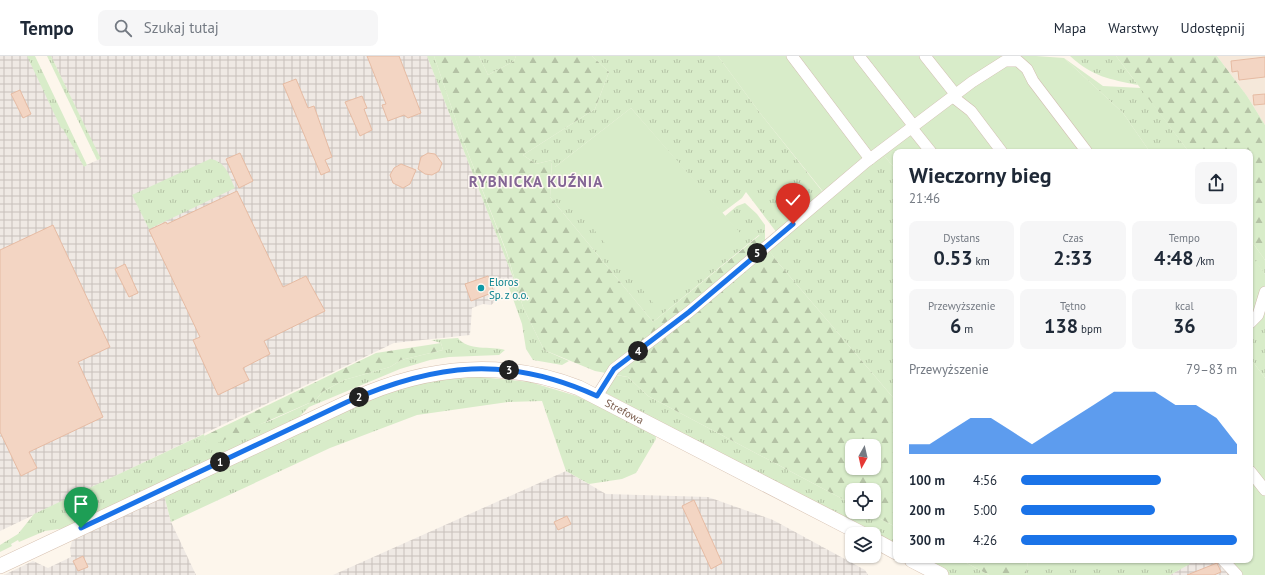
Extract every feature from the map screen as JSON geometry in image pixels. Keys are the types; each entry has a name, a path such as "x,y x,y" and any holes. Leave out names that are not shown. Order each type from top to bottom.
{"street":[{"path":"792,56 870,159"},
{"path":"859,56 929,149"},
{"path":"925,56 954,96 971,111 1000,149"},
{"path":"597,396 614,369 689,312 870,159 972,82 1005,61 1018,61 1027,69 1033,81 1085,149"},
{"path":"1253,320 1258,315 1265,292"},
{"name":"Strefowa","path":"0,566 347,402 384,386 413,378 467,369 515,371 560,380 597,396 849,527"},
{"path":"1253,475 1265,490"},
{"path":"881,544 893,550"},
{"path":"918,563 941,575"},
{"path":"1226,563 1237,575"}],"shaded area":[{"path":"0,56 31,56 84,166 100,159 51,56 427,56 514,280 495,286 496,301 491,305 483,304 472,308 470,335 394,343 0,531"},
{"path":"1217,56 1265,56 1265,125 1247,96"},
{"path":"566,471 606,494 708,497 773,520 845,559 845,563 852,563 865,570 868,575 333,575"},
{"path":"164,495 171,522 196,575 4,575 33,561 48,568 71,557 70,549 72,541"},
{"path":"1223,563 1233,575 1170,575 1189,564"}],"green space":[{"path":"27,56 35,56 87,165 84,167 63,129 61,128"},
{"path":"47,56 51,56 101,159 97,160"},
{"path":"427,56 434,56 461,135 507,254 523,307 544,350 569,361 562,365 533,360 526,349 522,324 507,282 514,280"},
{"path":"434,56 479,56 488,75 514,61 516,56 592,56 609,72 595,109 523,155 536,164 552,160 550,197 653,322 760,235 775,259 893,397 893,525 881,519 881,483 845,483 845,500 648,396 628,377 595,371 544,350 523,307 507,253 461,135"},
{"path":"479,56 516,56 514,61 488,75"},
{"path":"592,56 718,56 760,113 822,191 821,196 777,233 746,192 742,198 722,213 631,108 555,167 741,235 725,216 737,206 745,203 757,214 765,225 765,243 759,235 653,322 550,197 552,160 536,164 523,155 595,109 609,72"},
{"path":"718,56 1036,56 1064,58 1123,113 1148,149 893,149 893,166 882,153 829,199 760,113"},
{"path":"1070,56 1116,56 1138,85 1110,79 1094,73 1086,69"},
{"path":"1116,56 1217,56 1247,96 1265,125 1265,260 1253,243 1253,149 1187,149"},
{"path":"1064,58 1103,86 1141,88 1187,149 1148,149 1123,113"},
{"path":"631,108 742,235 658,309 553,179 555,167"},
{"path":"882,153 893,166 893,397 775,259 767,247"},
{"path":"210,159 215,160 223,166 229,174 235,188 149,229 132,195"},
{"path":"1253,243 1265,260 1265,274 1253,259"},
{"path":"1253,258 1265,274 1265,301 1253,322"},
{"path":"1265,301 1265,378 1253,362 1253,322"},
{"path":"458,338 467,345 505,350 499,355 449,357 430,360 400,369 309,407 299,417 66,528 45,531 19,542 18,540 11,544 12,546 0,552 0,545 18,534 34,514 204,434 206,442 272,420 316,400 322,392 344,380 390,367 401,360 443,350 441,343 431,340"},
{"path":"441,343 443,350 401,360 390,367 344,380 322,392 316,400 213,445 206,442 204,436 376,353"},
{"path":"1253,362 1265,378 1265,575 1233,575 1223,563 1253,563"},
{"path":"615,375 628,377 648,396 845,500 845,519 881,519 893,525 893,544 881,538 881,527 860,527 604,392"},
{"path":"471,376 530,382 580,397 655,431 656,439 636,473 622,479 589,484 566,471 542,401 508,402 417,415 330,448 171,522 164,495 378,396 419,383"},
{"path":"927,563 967,563 989,575 949,575"},
{"path":"967,563 1028,563 1026,575 989,575"},
{"path":"1028,563 1190,564 1170,575 1026,575"}],"building":[{"path":"367,56 399,56 421,113 408,118 404,115 388,121 382,105 386,104"},
{"path":"1265,57 1265,77 1239,80 1238,71 1232,72 1231,61"},
{"path":"296,79 308,108 314,106 332,157 325,160 330,171 321,175 283,84"},
{"path":"20,90 31,114 23,118 11,94"},
{"path":"1265,94 1265,104 1254,105 1253,95"},
{"path":"362,96 367,108 364,109 372,130 360,136 345,102"},
{"path":"240,153 253,181 239,188 226,159"},
{"path":"428,153 435,154 442,163 439,171 432,175 425,174 418,169 421,157"},
{"path":"401,164 416,170 410,184 403,188 393,183 390,175 394,168"},
{"path":"237,191 283,287 306,276 325,311 264,341 270,354 243,368 249,380 218,395 193,340 200,337 149,230 166,222 167,224"},
{"path":"53,225 110,347 78,362 103,417 29,452 37,468 21,476 0,432 0,250"},
{"path":"125,264 138,293 129,297 115,269"},
{"name":"Eloros Sp. z o.o.","path":"488,276 494,292 471,301 465,284"},
{"path":"694,500 722,563 711,569 682,506"},
{"path":"567,516 571,524 558,530 554,522"},
{"path":"83,556 88,567 78,571 73,561"},
{"path":"1217,563 1221,572 1214,575 1187,575"}],"place":[{"name":"Eloros Sp. z o.o.","path":"481,288"}],"district":[{"name":"RYBNICKA KUŹNIA","path":"536,181"}],"route":[{"path":"81,528 347,402 384,386 413,378 447,371 497,369 538,374 560,380 597,396 606,379 614,369 689,312 746,262 793,224"}]}
